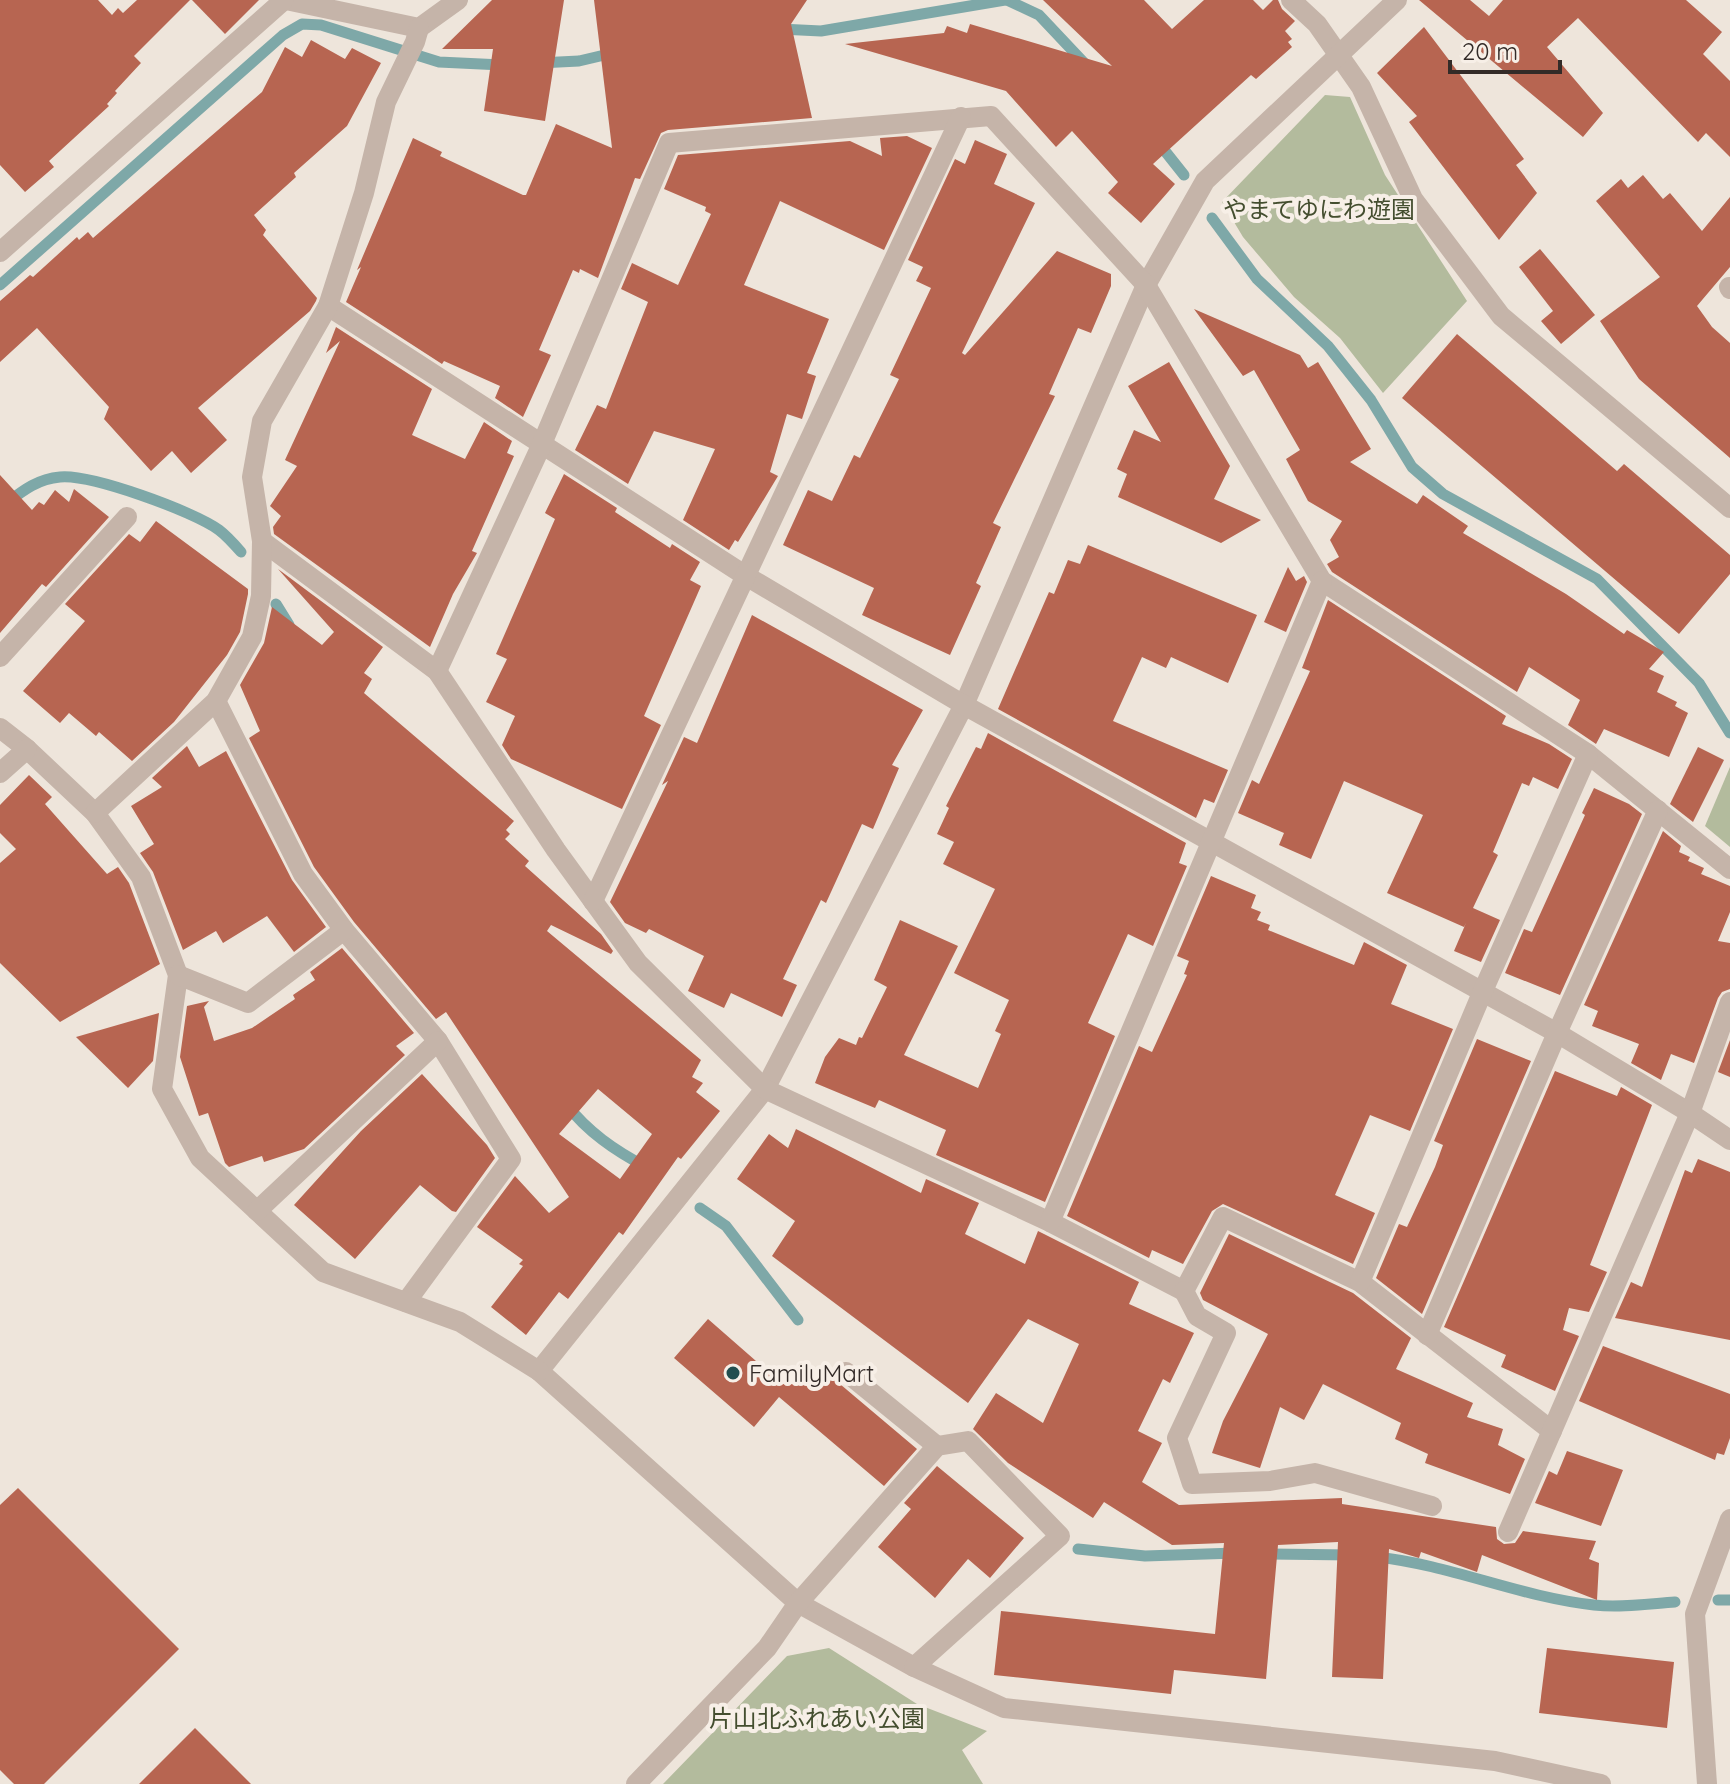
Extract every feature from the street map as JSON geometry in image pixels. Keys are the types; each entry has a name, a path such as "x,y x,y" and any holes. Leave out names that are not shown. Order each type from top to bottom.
{"street":[{"path":"0,252 285,0 417,35"},
{"path":"95,813 216,701 252,637 261,596 262,541 252,477 262,421 328,306 364,193 386,102 417,35 458,0"},
{"path":"1291,0 1317,24 1361,87 1413,199 1501,316 1730,508"},
{"path":"539,1371 765,1089 964,705 1146,285 1205,181 1397,0"},
{"path":"437,671 541,446 669,143 991,116 1146,285 1322,581 1588,754 1730,869"},
{"path":"593,901 961,117"},
{"path":"328,306 746,576 964,705 1557,1033 1730,1140"},
{"path":"0,657 127,517"},
{"path":"262,541 437,671 556,850 638,963 765,1089 1050,1222 1184,1291 1197,1316 1226,1333 1177,1438 1192,1484 1270,1481 1315,1473 1432,1506"},
{"path":"1050,1222 1322,581"},
{"path":"216,701 303,874 344,930 438,1041 511,1159 406,1302"},
{"path":"0,728 95,813 141,877 178,975 162,1089 200,1158 323,1272 460,1322 539,1371 798,1603 914,1667 1004,1708 1495,1761 1601,1784"},
{"path":"0,773 27,749"},
{"path":"1360,1282 1482,993 1588,754"},
{"path":"1427,1335 1557,1033 1658,810"},
{"path":"178,975 248,1003 344,930"},
{"path":"1508,1532 1690,1113 1730,1002"},
{"path":"257,1211 438,1041"},
{"path":"1184,1291 1223,1217 1360,1282 1552,1431"},
{"path":"846,1372 937,1446"},
{"path":"636,1784 767,1648 798,1603 937,1446 968,1441 1060,1536 914,1667"},
{"path":"1707,1784 1695,1614 1730,1519"}],"green space":[{"name":"やまてゆにわ遊園","path":"1325,95 1350,97 1385,175 1467,301 1383,393 1340,338 1294,297 1243,237 1222,202"},
{"path":"1730,767 1730,847 1705,826"},
{"name":"片山北ふれあい公園","path":"829,1648 917,1704 987,1731 962,1750 983,1784 663,1784 787,1656"}],"building":[{"path":"0,0 98,0 112,15 118,8 123,13 137,0 190,0 134,56 141,63 115,91 117,93 107,104 109,106 49,161 54,167 25,192 0,165"},
{"path":"192,0 259,0 225,34"},
{"path":"492,0 564,0 545,121 484,111 493,49 442,49"},
{"path":"594,0 807,0 791,24 812,118 661,133 640,179 635,178 598,278 580,269 579,273 573,270 539,350 551,355 523,417 495,398 500,386 444,361 442,364 346,302 413,138 442,152 440,156 523,195 526,195 556,124 612,148"},
{"path":"1043,0 1144,0 1172,29 1204,0 1253,0 1263,10 1273,0 1278,0 1282,9 1295,21 1285,31 1292,39 1288,42 1292,47 1256,79 1251,75 1153,164 1175,184 1141,223 1108,193 1118,182 1072,131 1056,147 1006,91 845,44 944,33 947,26 967,33 970,24 1112,66"},
{"path":"1419,0 1470,0 1489,16 1503,0 1686,0 1722,32 1703,54 1730,81 1730,157 1706,133 1698,142 1578,18 1547,47 1603,113 1583,137"},
{"path":"1424,27 1524,159 1516,165 1537,193 1499,240 1409,122 1417,116 1377,73"},
{"path":"311,40 345,59 352,48 381,63 347,126 294,173 296,177 254,215 266,230 263,235 317,298 316,301 310,311 198,408 227,440 191,473 172,451 151,471 104,419 109,407 37,328 0,362 0,301 30,275 33,277 77,237 79,240 88,232 93,238 262,92 285,47 302,57"},
{"path":"907,136 932,148 884,250 780,201 744,285 829,319 807,373 816,376 802,419 787,414 770,472 778,476 738,542 735,540 729,550 683,520 715,449 654,431 628,484 575,450 597,405 606,409 648,302 621,289 632,263 678,285 711,214 705,211 706,207 664,189 678,155 850,141 882,156 880,138"},
{"path":"975,140 1007,154 994,184 1035,203 962,353 965,355 1057,251 1111,274 1111,286 1091,333 1078,328 1049,394 1055,396 993,523 1001,527 976,583 981,586 950,655 862,615 874,588 783,545 808,490 832,501 854,455 860,458 899,379 890,375 931,288 916,281 923,267 908,260 955,159 965,164"},
{"path":"1643,175 1663,199 1670,193 1702,231 1730,197 1730,267 1697,306 1712,327 1730,343 1730,458 1639,379 1600,321 1660,277 1596,201 1621,179 1628,188"},
{"path":"1540,249 1595,315 1561,344 1541,321 1553,311 1519,267"},
{"path":"1194,309 1300,355 1308,368 1318,362 1371,449 1350,462 1417,504 1423,495 1468,526 1463,533 1566,594 1624,634 1627,630 1664,652 1649,669 1664,676 1657,692 1677,702 1675,706 1688,713 1669,757 1604,729 1596,744 1568,725 1580,700 1529,667 1517,692 1332,572 1327,564 1339,557 1330,540 1342,521 1308,501 1286,459 1300,450 1254,370 1243,376"},
{"path":"336,327 432,389 412,435 465,459 484,422 512,441 507,453 514,456 472,551 477,553 453,594 430,647 274,534 273,527 281,516 270,506 297,466 285,460 340,341 326,353"},
{"path":"1457,334 1617,471 1624,464 1730,555 1730,574 1679,634 1402,398"},
{"path":"1169,362 1230,466 1214,499 1261,520 1221,543 1118,497 1127,474 1117,469 1134,430 1161,442 1128,386"},
{"path":"564,474 617,508 615,512 670,548 672,544 700,562 690,580 701,586 644,716 661,725 622,809 511,759 502,745 515,716 486,702 507,659 496,654 555,519 545,513"},
{"path":"0,475 32,510 39,502 44,505 55,490 69,502 74,489 109,517 46,587 42,584 0,633"},
{"path":"156,521 248,589 248,594 240,632 227,655 174,722 132,761 99,732 96,736 69,713 60,723 23,691 85,621 65,604 129,534 140,542"},
{"path":"1088,545 1257,615 1228,683 1171,657 1166,668 1142,657 1113,721 1228,770 1214,803 1204,799 1196,818 998,709 1049,592 1054,594 1068,560 1080,564"},
{"path":"1288,567 1296,581 1304,576 1307,582 1286,632 1264,622"},
{"path":"278,569 383,647 364,673 372,679 364,693 514,821 506,830 510,834 505,839 529,861 525,866 601,934 613,951 611,954 551,925 547,931 701,1060 692,1077 703,1083 696,1092 720,1111 681,1159 678,1157 623,1235 619,1232 568,1299 559,1292 526,1335 491,1307 523,1266 519,1264 523,1260 477,1227 515,1176 549,1213 569,1197 446,1012 436,1019 354,922 314,867 249,738 260,731 240,685 264,643 272,607 322,645 334,632","holes":["598,1089 652,1134 620,1179 559,1134"]},
{"path":"1328,600 1506,716 1502,724 1549,744 1572,759 1558,789 1533,777 1529,786 1522,783 1493,852 1498,855 1473,908 1500,920 1481,962 1454,951 1466,923 1464,927 1387,893 1423,815 1344,781 1311,859 1279,845 1284,833 1238,813 1252,780 1259,784 1310,671 1302,668"},
{"path":"752,615 923,710 892,765 899,768 873,829 862,824 826,903 821,900 783,979 797,985 782,1017 731,993 724,1008 688,991 704,956 649,929 646,933 625,923 610,902 668,781 662,785 684,737 697,743"},
{"path":"988,733 1186,843 1179,863 1187,866 1153,946 1128,934 1088,1023 1115,1036 1045,1202 936,1155 946,1130 879,1100 875,1108 815,1083 825,1057 839,1038 856,1045 859,1037 862,1038 887,987 874,980 900,920 958,946 904,1055 978,1088 1001,1034 995,1031 1009,1000 954,973 995,889 943,864 954,842 937,834 949,808 946,806 976,747 981,749"},
{"path":"187,746 199,767 226,751 292,880 326,927 294,952 267,916 223,943 216,931 183,950 153,872 140,853 154,844 131,806 162,787 152,778"},
{"path":"1698,747 1724,760 1693,822 1670,804"},
{"path":"29,775 52,797 45,804 107,874 118,867 129,883 160,964 60,1022 0,963 0,863 16,849 0,833 0,805"},
{"path":"1594,788 1629,804 1642,814 1560,995 1505,973 1524,929 1532,932 1585,815 1582,813"},
{"path":"1663,831 1681,846 1679,852 1690,857 1688,861 1704,868 1701,874 1730,886 1730,912 1718,941 1730,943 1730,989 1718,998 1694,1063 1671,1054 1661,1080 1631,1063 1639,1044 1592,1026 1598,1011 1584,1005"},
{"path":"1211,876 1256,895 1251,908 1261,912 1257,920 1270,925 1268,930 1354,965 1364,942 1407,965 1391,1004 1453,1029 1410,1131 1370,1115 1335,1195 1375,1213 1353,1264 1223,1204 1212,1211 1183,1264 1152,1250 1149,1258 1067,1216 1139,1046 1152,1052 1187,975 1184,974 1189,961 1177,956"},
{"path":"342,948 414,1033 396,1046 405,1055 304,1149 264,1162 262,1156 229,1167 208,1113 199,1116 180,1057 187,1006 209,1001 204,1007 214,1041 252,1028 295,999 293,995 315,980 310,972"},
{"path":"159,1013 153,1061 128,1088 76,1037"},
{"path":"1477,1039 1531,1061 1422,1314 1376,1278 1399,1224 1407,1227 1435,1167 1443,1145 1434,1141"},
{"path":"1730,1040 1730,1077 1718,1072"},
{"path":"1555,1071 1617,1096 1621,1087 1652,1105 1590,1265 1607,1272 1589,1312 1569,1308 1563,1330 1579,1336 1555,1391 1501,1367 1506,1355 1444,1327"},
{"path":"422,1074 487,1145 495,1158 456,1212 420,1185 355,1259 294,1205 361,1131"},
{"path":"796,1129 921,1193 926,1179 979,1203 965,1234 1025,1264 1038,1231 1139,1282 1129,1304 1194,1333 1170,1383 1163,1379 1138,1431 1162,1443 1142,1482 1179,1505 1342,1498 1342,1504 1496,1527 1497,1539 1504,1544 1515,1543 1523,1531 1596,1541 1589,1559 1599,1563 1597,1600 1482,1555 1477,1572 1421,1552 1419,1558 1389,1549 1383,1679 1332,1677 1338,1542 1278,1545 1266,1679 1174,1670 1171,1694 994,1675 1001,1611 1215,1634 1224,1543 1172,1545 1104,1502 1093,1518 1008,1463 973,1429 996,1393 1043,1423 1079,1344 1028,1319 968,1403 772,1256 795,1221 737,1179 769,1134 788,1148"},
{"path":"1698,1159 1730,1172 1730,1340 1615,1318 1631,1282 1642,1287 1685,1170 1692,1173"},
{"path":"1229,1234 1353,1293 1411,1338 1396,1369 1473,1403 1467,1417 1503,1429 1498,1445 1525,1459 1510,1494 1425,1463 1428,1454 1395,1439 1401,1423 1323,1384 1304,1420 1280,1407 1260,1468 1212,1453 1223,1421 1268,1334 1203,1300 1200,1293"},
{"path":"708,1319 780,1382 821,1368 917,1449 884,1486 779,1397 754,1427 674,1358"},
{"path":"1603,1346 1730,1394 1730,1438 1724,1455 1717,1453 1715,1460 1579,1401"},
{"path":"1567,1451 1623,1470 1601,1526 1535,1503 1549,1471 1557,1475"},
{"path":"937,1466 1024,1538 990,1578 968,1559 935,1598 878,1547 911,1509 904,1503"},
{"path":"18,1488 179,1649 44,1784 14,1784 0,1770 0,1505"},
{"path":"1547,1648 1674,1662 1667,1728 1539,1713"},
{"path":"195,1728 251,1784 139,1784"}],"waterway":[{"path":"780,29 821,31 1005,0"},
{"path":"1007,0 1039,15 1088,67"},
{"path":"0,285 283,35 302,24 321,25 439,62 502,65"},
{"path":"539,63 579,61 613,53"},
{"path":"1157,141 1184,175"},
{"path":"1212,218 1257,279 1328,346 1371,400 1412,467 1443,494 1597,579 1699,683 1730,733"},
{"path":"0,508 43,481 60,477 94,481 188,513 219,530 241,552"},
{"path":"276,604 289,625"},
{"path":"566,1104 602,1140 646,1167"},
{"path":"700,1208 726,1226 798,1320"},
{"path":"1078,1549 1145,1556 1236,1553"},
{"path":"1265,1554 1352,1555"},
{"path":"1377,1557 1432,1567 1566,1601 1614,1606 1675,1602"},
{"path":"1718,1600 1730,1600"}],"place":[{"name":"FamilyMart","path":"733,1373"}]}
